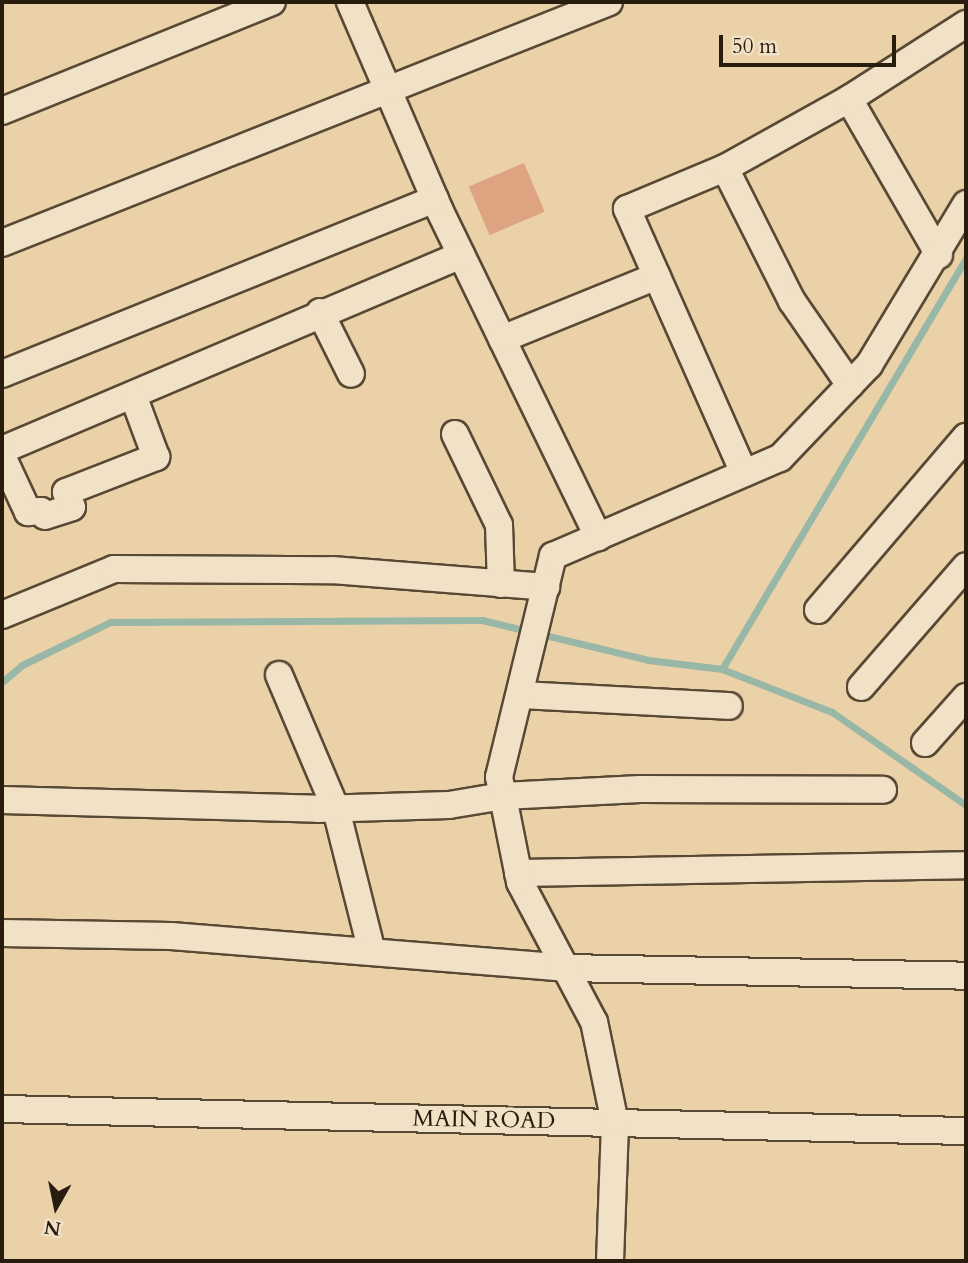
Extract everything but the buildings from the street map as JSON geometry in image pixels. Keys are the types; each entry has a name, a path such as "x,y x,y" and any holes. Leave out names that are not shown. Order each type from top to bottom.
{"street":[{"path":"2,111 272,2"},
{"path":"350,2 386,94 435,200 598,537"},
{"path":"2,243 386,94 609,2"},
{"path":"744,473 627,209 725,168 849,99 966,24"},
{"path":"849,99 939,254"},
{"path":"725,168 792,301 850,384"},
{"path":"2,374 435,200"},
{"path":"610,1261 615,1123 594,1023 518,873 499,777 553,556 780,458 869,365 939,254 966,204"},
{"path":"2,450 320,312 461,255"},
{"path":"502,339 657,276"},
{"path":"320,312 351,374"},
{"path":"2,456 28,512 41,510 45,516 72,507 66,492 156,457 133,395"},
{"path":"455,434 499,525 501,584"},
{"path":"818,610 966,437"},
{"path":"861,687 966,566"},
{"path":"2,615 114,569 332,570 501,584 544,595"},
{"path":"279,675 336,809 372,953"},
{"path":"520,695 729,706"},
{"path":"925,743 966,697"},
{"path":"2,800 336,809 449,805 503,796 640,789 883,790"},
{"path":"518,873 966,865"},
{"path":"2,933 171,936 565,968 966,976"},
{"name":"MAIN ROAD","path":"2,1109 966,1131"}],"waterway":[{"path":"722,669 966,258"},
{"path":"2,682 22,665 110,622 482,620 648,660 722,669 832,712 966,805"}]}
